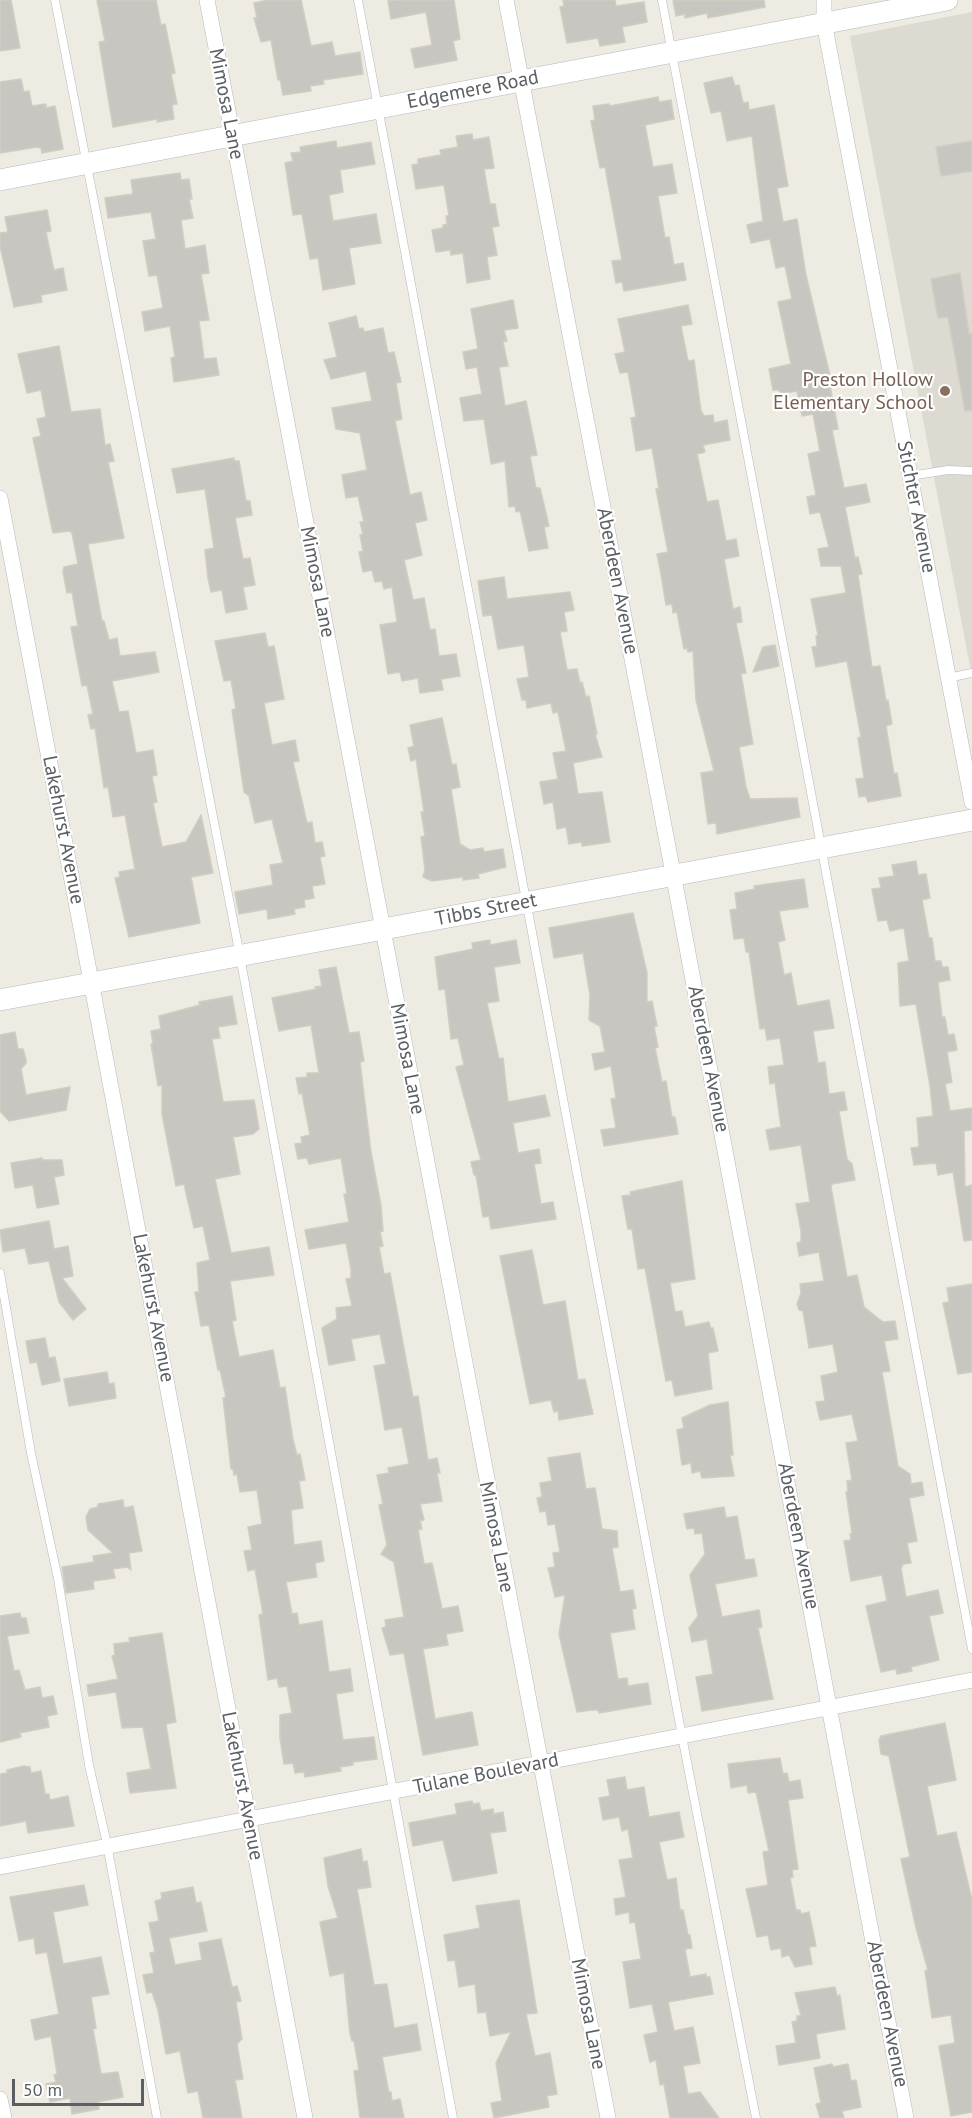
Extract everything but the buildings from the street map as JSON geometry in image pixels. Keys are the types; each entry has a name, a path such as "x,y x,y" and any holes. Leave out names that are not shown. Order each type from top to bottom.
{"street":[{"name":"Mimosa Lane","path":"207,0 539,1765 608,2118"},
{"name":"Aberdeen Avenue","path":"506,0 673,873 906,2118"},
{"name":"Stichter Avenue","path":"824,0 824,22 948,678 969,770 972,802"},
{"name":"Edgemere Road","path":"0,180 946,0"},
{"name":"Lakehurst Avenue","path":"0,498 305,2118"},
{"name":"Tibbs Street","path":"0,1000 383,931 673,873 972,820"},
{"name":"Tulane Boulevard","path":"0,1867 106,1844 539,1765 972,1680"},
{"path":"0,2099 4,2118"}],"lane":[{"path":"55,0 240,956 453,2118"},
{"path":"358,0 682,1736 756,2118"},
{"path":"662,0 972,1649"},
{"path":"910,476 948,470 972,471"},
{"path":"948,678 972,673"},
{"path":"0,1273 31,1453 58,1579 89,1765 157,2118"}],"shaded area":[{"name":"Preston Hollow Elementary School","path":"972,12 972,677 850,36"}],"place":[{"name":"Preston Hollow Elementary School","path":"945,391"}]}
